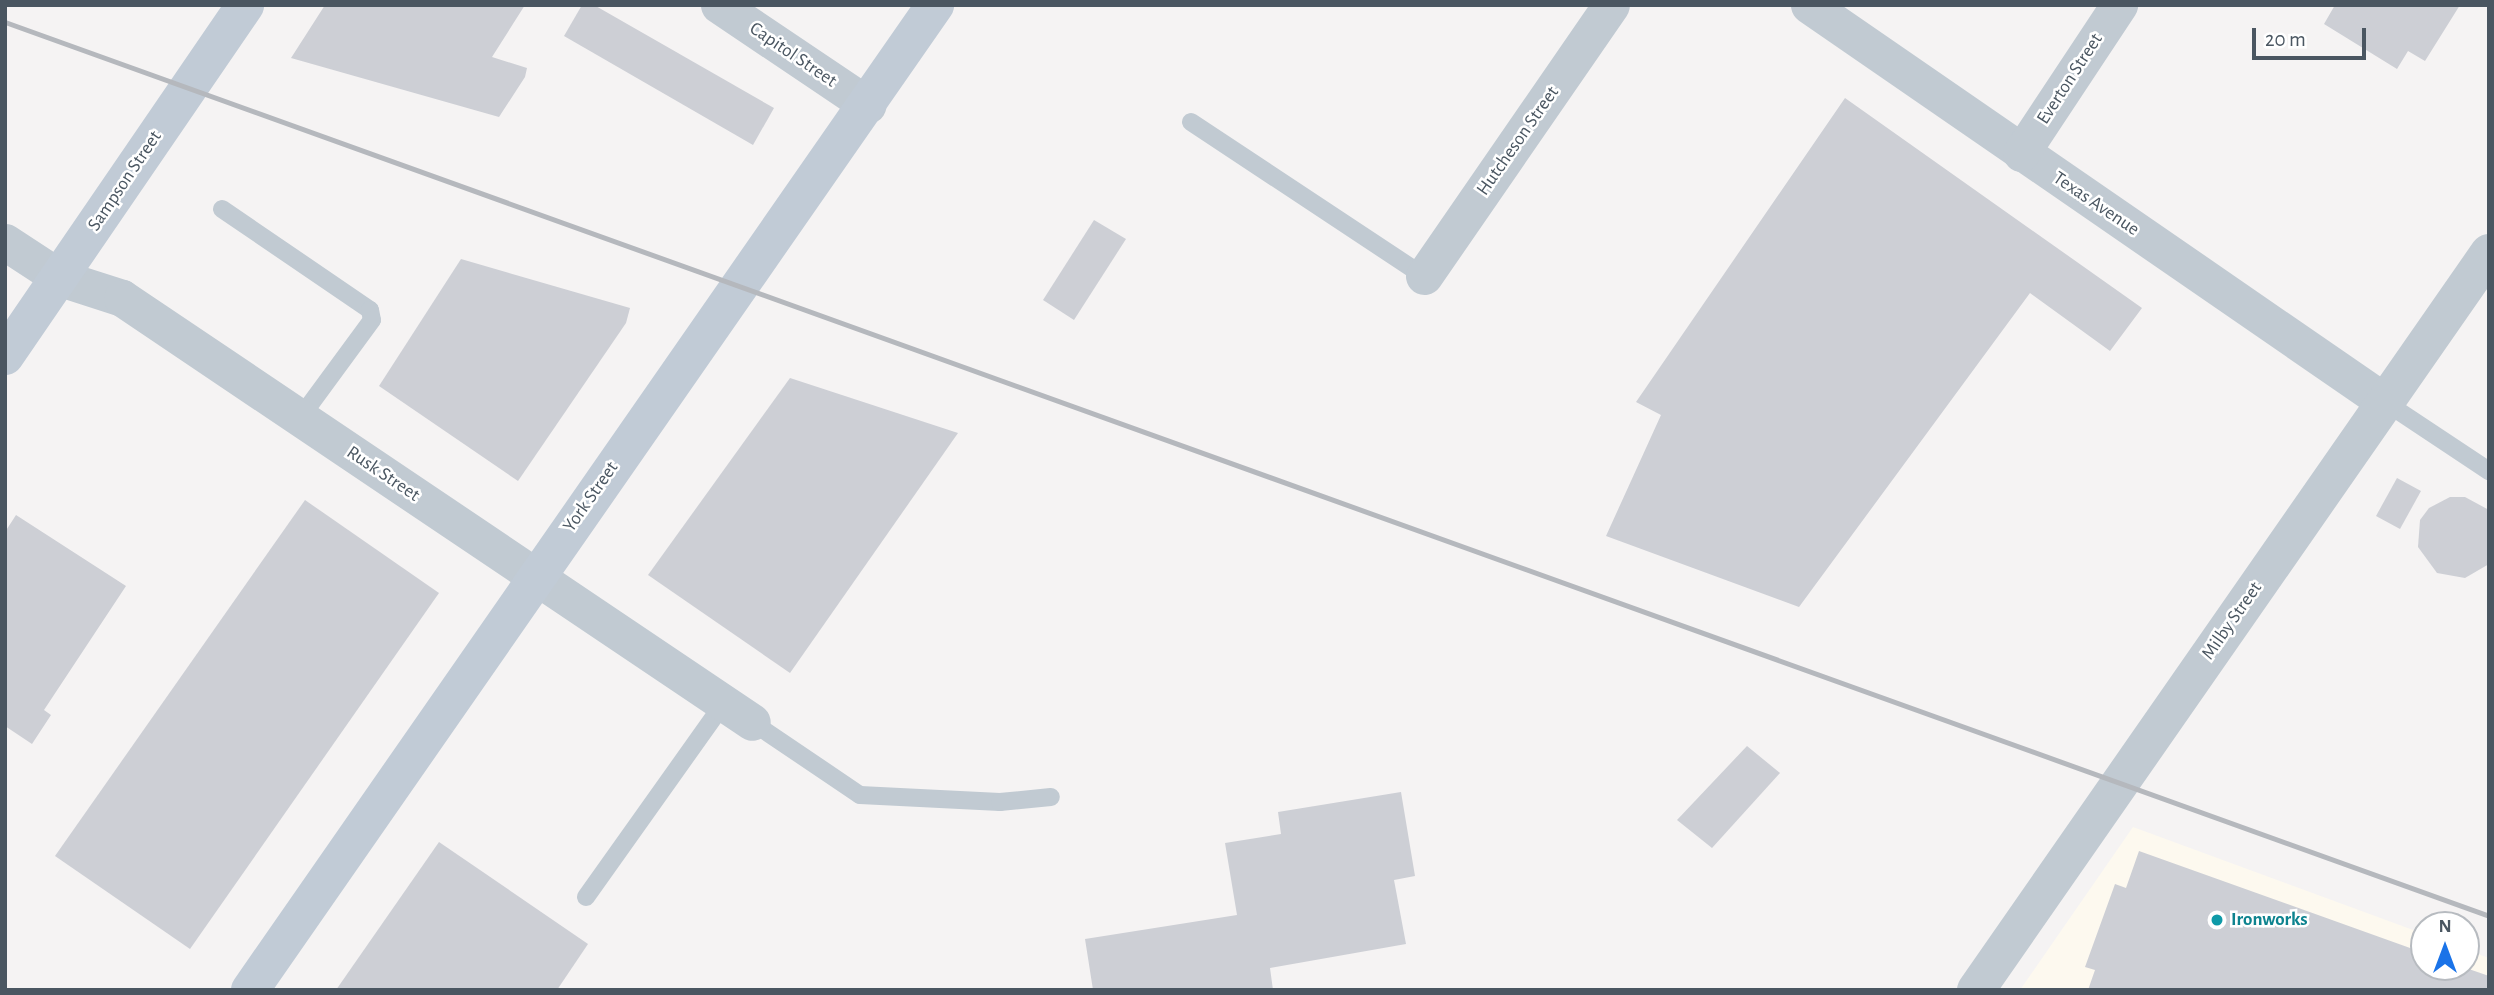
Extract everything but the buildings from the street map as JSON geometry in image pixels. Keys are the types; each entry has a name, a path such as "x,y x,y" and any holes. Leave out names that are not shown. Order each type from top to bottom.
{"main road":[{"name":"Sampson Street","path":"5,356 245,5"},
{"name":"York Street","path":"250,990 936,5"}],"street":[{"name":"Capitol Street","path":"719,5 868,105"},
{"name":"Hutcheson Street","path":"1424,276 1611,5"},
{"name":"Texas Avenue","path":"1809,5 2385,402"},
{"name":"Everton Street","path":"2021,153 2119,5"},
{"name":"Rusk Street","path":"5,242 60,278 122,298 738,713"},
{"name":"Milby Street","path":"1976,990 2489,253"}],"lane":[{"path":"1191,122 1424,276"},
{"path":"222,209 370,310 372,320 300,418"},
{"path":"2385,402 2489,471"},
{"path":"586,897 738,713 860,795 1000,802 1051,797"}],"shaded area":[{"name":"Ironworks","path":"2133,827 2410,929 2410,981 2480,981 2480,955 2489,958 2489,990 2020,990"}],"railway":[{"path":"5,22 2489,916"}],"place":[{"name":"Ironworks","path":"2217,920"}]}
